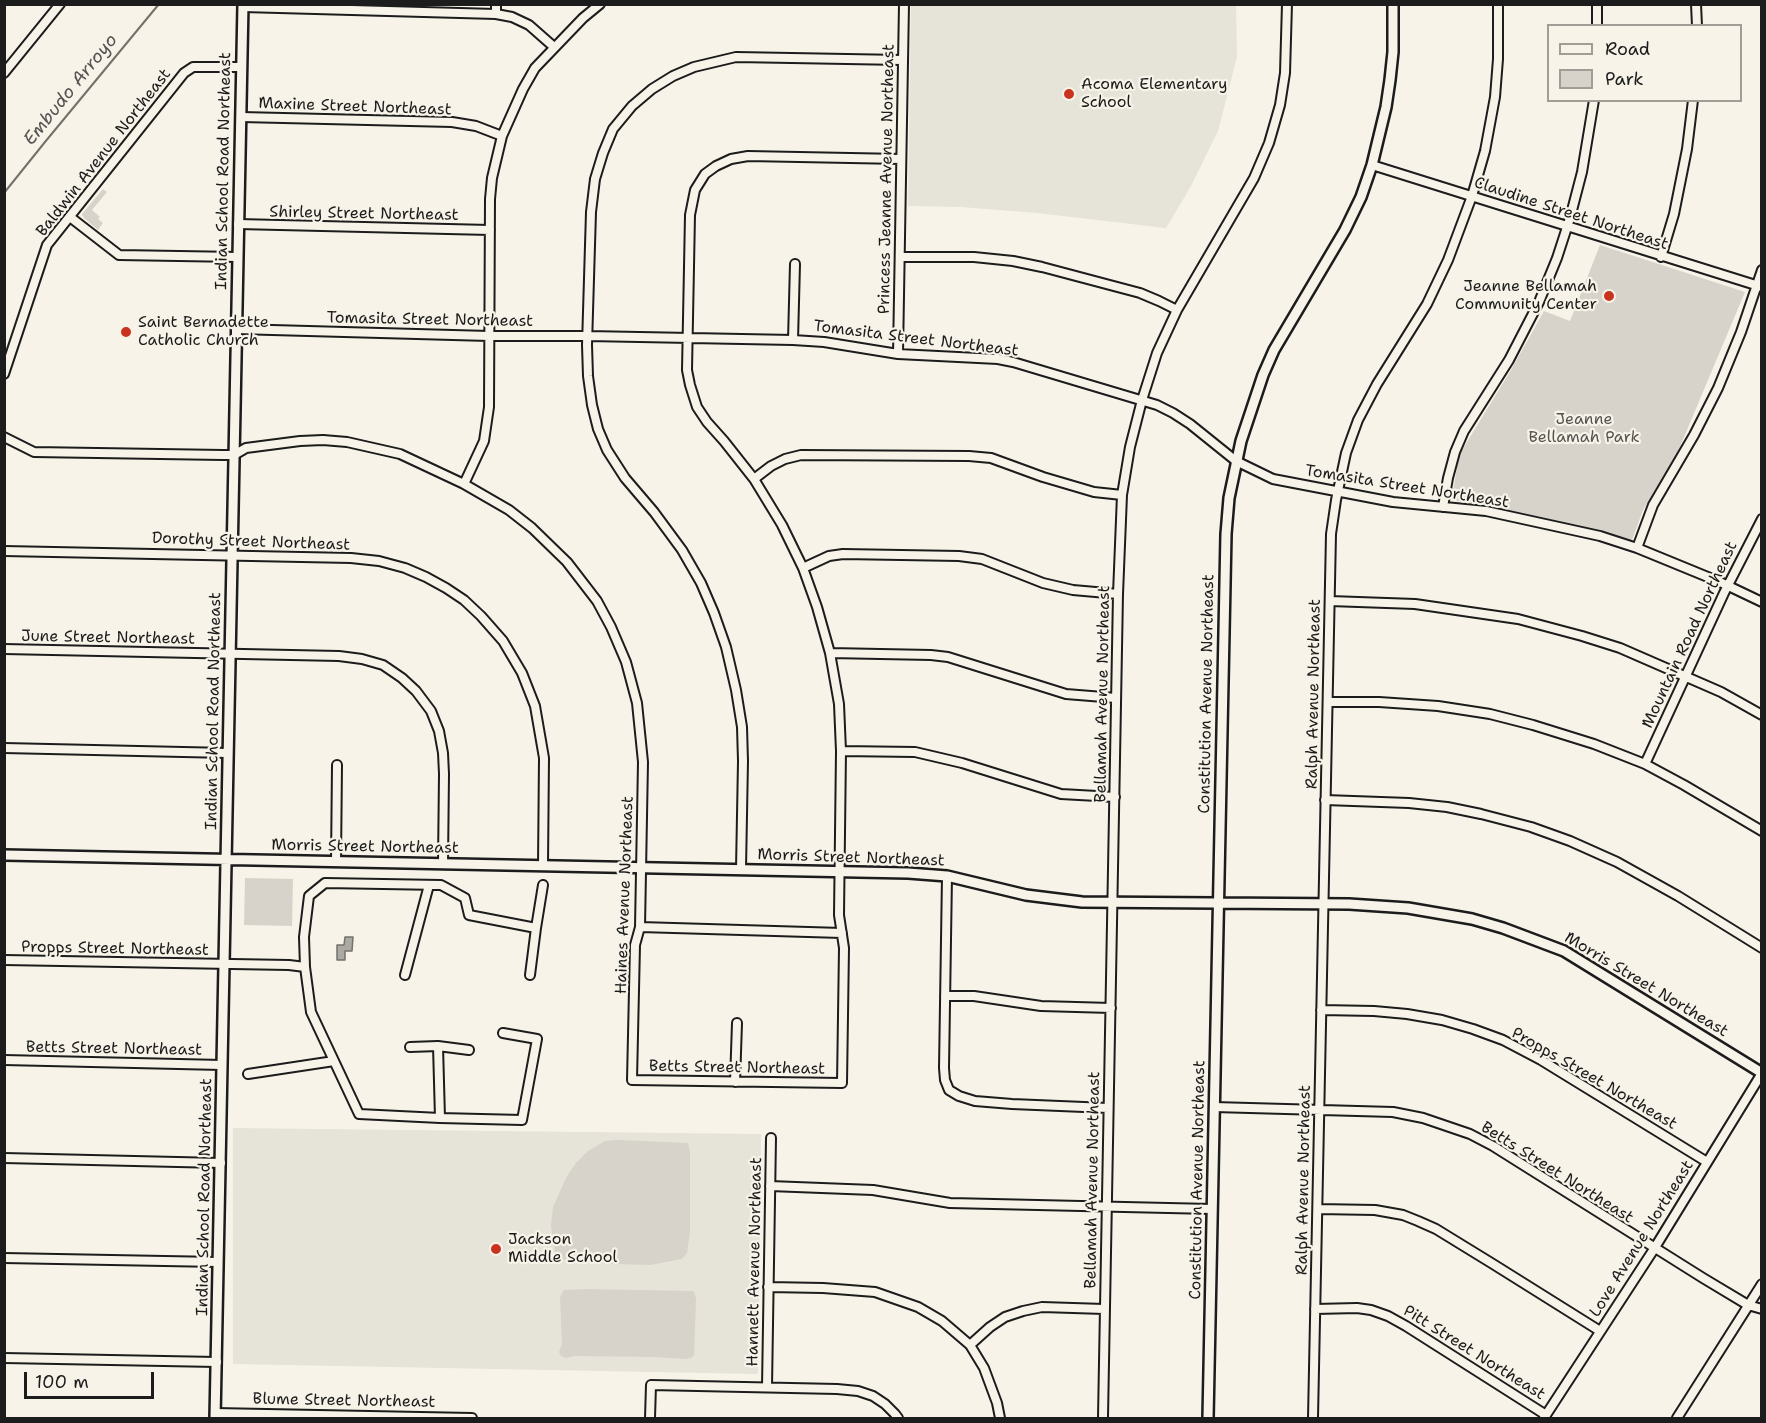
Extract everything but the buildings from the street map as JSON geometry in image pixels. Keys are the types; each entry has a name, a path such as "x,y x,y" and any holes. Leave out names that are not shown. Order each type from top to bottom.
{"street":[{"path":"4,74 60,4"},
{"path":"496,4 496,14"},
{"path":"464,484 484,441 489,407 492,178 502,136 523,89 536,68 554,46 600,4"},
{"name":"Princess Jeanne Avenue Northeast","path":"898,354 904,4"},
{"name":"Bellamah Avenue Northeast","path":"1102,1419 1118,594 1122,495 1130,447 1157,353 1177,310 1254,178 1269,143 1280,105 1285,73 1287,4"},
{"name":"Constitution Avenue Northeast","path":"1208,1419 1217,904 1226,534 1229,498 1250,409 1271,358 1345,230 1361,197 1372,165 1390,80 1393,52 1393,4"},
{"name":"Ralph Avenue Northeast","path":"1313,1419 1332,534 1346,453 1358,420 1377,384 1427,304 1448,260 1472,196 1485,151 1495,96 1498,4"},
{"path":"1597,4 1597,24"},
{"path":"1696,4 1697,24"},
{"path":"243,6 496,14 512,17 529,25 554,46"},
{"name":"Indian School Road Northeast","path":"215,1416 243,6"},
{"path":"741,869 742,727 726,647 701,583 682,550 625,478 607,450 598,429 592,405 588,376 588,336 591,212 595,179 613,129 632,106 652,89 694,67 736,57 902,60"},
{"name":"Baldwin Avenue Northeast","path":"4,374 47,245 184,74 193,67 241,67"},
{"path":"1443,507 1455,452 1464,431 1509,360 1539,302 1568,226 1582,172 1594,102"},
{"path":"1661,257 1674,214 1687,149 1693,102"},
{"name":"Maxine Street Northeast","path":"241,117 452,122 476,126 502,136"},
{"path":"640,927 842,933 838,915 841,751 839,704 830,653 803,568 782,525 754,479 707,422 697,406 690,385 687,370 690,215 695,190 705,174 731,159 748,156 901,159"},
{"name":"Claudine Street Northeast","path":"1372,165 1759,287"},
{"path":"70,217 119,255 237,257"},
{"name":"Shirley Street Northeast","path":"238,224 490,230"},
{"path":"900,257 1013,261 1140,293 1177,310"},
{"path":"793,340 795,264"},
{"path":"1637,548 1653,505 1694,435 1718,388 1759,287 1761,270"},
{"name":"Tomasita Street Northeast","path":"236,329 489,336 793,340 824,342 898,354 998,359 1157,405 1190,424 1236,461 1273,479 1393,502 1486,511 1600,536 1637,548 1728,585 1761,602"},
{"name":"Haines Avenue Northeast","path":"4,437 34,452 234,455 246,448 300,441 347,442 400,454 464,484 508,510 556,550 597,601 610,627 633,683 639,718 643,762 640,927 635,945 632,1080"},
{"path":"754,479 771,466 801,454 969,456 991,458 1042,477 1094,492 1122,495"},
{"name":"Mountain Road Northeast","path":"1645,764 1685,675 1761,519"},
{"name":"Dorothy Street Northeast","path":"4,550 351,558 387,563 426,577 464,600 481,616 503,641 522,673 535,706 544,759 543,865"},
{"path":"803,568 829,556 843,554 959,556 982,559 1042,583 1073,590 1118,594"},
{"path":"1330,601 1415,604 1518,619 1620,648 1721,692 1761,715"},
{"name":"June Street Northeast","path":"4,649 339,656 383,665 416,691 431,711 439,731 443,753 443,863"},
{"path":"830,653 948,657 1066,694 1116,698"},
{"path":"1328,702 1379,702 1438,706 1490,714 1533,725 1594,744 1645,764 1684,784 1761,831"},
{"path":"4,748 228,753"},
{"path":"841,751 915,752 962,763 1061,794 1115,797"},
{"path":"336,861 337,765"},
{"path":"1325,800 1409,803 1447,807 1541,831 1617,862 1678,896 1761,948"},
{"name":"Morris Street Northeast","path":"4,855 908,873 947,876 1026,895 1083,902 1323,904 1408,908 1463,917 1503,928 1564,951 1761,1073"},
{"path":"947,876 944,1068 949,1090 975,1101 1108,1108"},
{"path":"503,1034 537,1039 522,1120 359,1114 311,1012 304,967 304,937 309,896 325,883 441,885 465,898 469,915 536,928"},
{"path":"405,975 429,885"},
{"path":"530,975 543,885"},
{"name":"Betts Street Northeast","path":"632,1080 842,1083 844,948 842,933"},
{"name":"Propps Street Northeast","path":"4,960 304,967"},
{"path":"945,996 974,996 1041,1006 1111,1008"},
{"name":"Propps Street Northeast","path":"1321,1010 1407,1014 1442,1020 1503,1040 1551,1066 1707,1162"},
{"path":"735,1082 737,1023"},
{"path":"438,1046 440,1118"},
{"path":"410,1047 438,1046 470,1050"},
{"name":"Betts Street Northeast","path":"4,1060 222,1065"},
{"path":"248,1074 334,1061"},
{"name":"Love Avenue Northeast","path":"1545,1417 1654,1249 1761,1073"},
{"name":"Betts Street Northeast","path":"1214,1107 1393,1112 1423,1118 1470,1134 1493,1146 1654,1249 1748,1305 1761,1309"},
{"name":"Hannett Avenue Northeast","path":"767,1387 771,1138"},
{"path":"4,1158 221,1162"},
{"path":"770,1186 873,1190 950,1203 1212,1209"},
{"path":"1318,1209 1375,1210 1403,1215 1419,1221 1484,1258 1600,1331"},
{"path":"4,1258 218,1262"},
{"path":"1677,1419 1761,1284"},
{"path":"768,1287 875,1292 918,1307 942,1321 970,1345 992,1387 1000,1419"},
{"path":"970,1345 997,1322 1023,1311 1042,1307 1104,1309"},
{"name":"Pitt Street Northeast","path":"1315,1309 1356,1308 1388,1316 1545,1417"},
{"path":"4,1358 217,1362"},
{"path":"650,1419 651,1385 858,1391 873,1396 885,1404 898,1419"},
{"name":"Blume Street Northeast","path":"215,1416 472,1419"}],"shaded area":[{"name":"Acoma Elementary School","path":"911,5 1236,5 1237,57 1218,131 1191,186 1166,228 1037,213 961,207 908,206"},
{"path":"345,937 353,937 352,951 345,951 345,960 337,960 337,945 344,945"},
{"name":"Jackson Middle School","path":"233,1128 761,1134 758,1374 233,1364"}],"green space":[{"path":"103,189 107,192 92,210 103,223 98,230 82,214"},
{"name":"Jeanne Bellamah Park","path":"1600,245 1745,292 1679,449 1643,510 1632,540 1541,517 1456,501 1453,491 1459,455 1544,311 1570,321"},
{"path":"245,878 293,879 292,926 244,925"},
{"path":"605,1141 688,1143 690,1232 687,1253 682,1259 650,1265 556,1259 551,1226 553,1207 567,1176 588,1151"},
{"path":"564,1290 694,1291 696,1299 694,1355 685,1359 574,1356 566,1358 561,1356 559,1352 562,1344 560,1297"}],"waterway":[{"name":"Embudo Arroyo","path":"4,193 159,4"}],"place":[{"name":"Acoma Elementary School","path":"1069,94"},
{"name":"Jeanne Bellamah Community Center","path":"1609,296"},
{"name":"Saint Bernadette Catholic Church","path":"126,332"},
{"name":"Jackson Middle School","path":"496,1249"}]}
